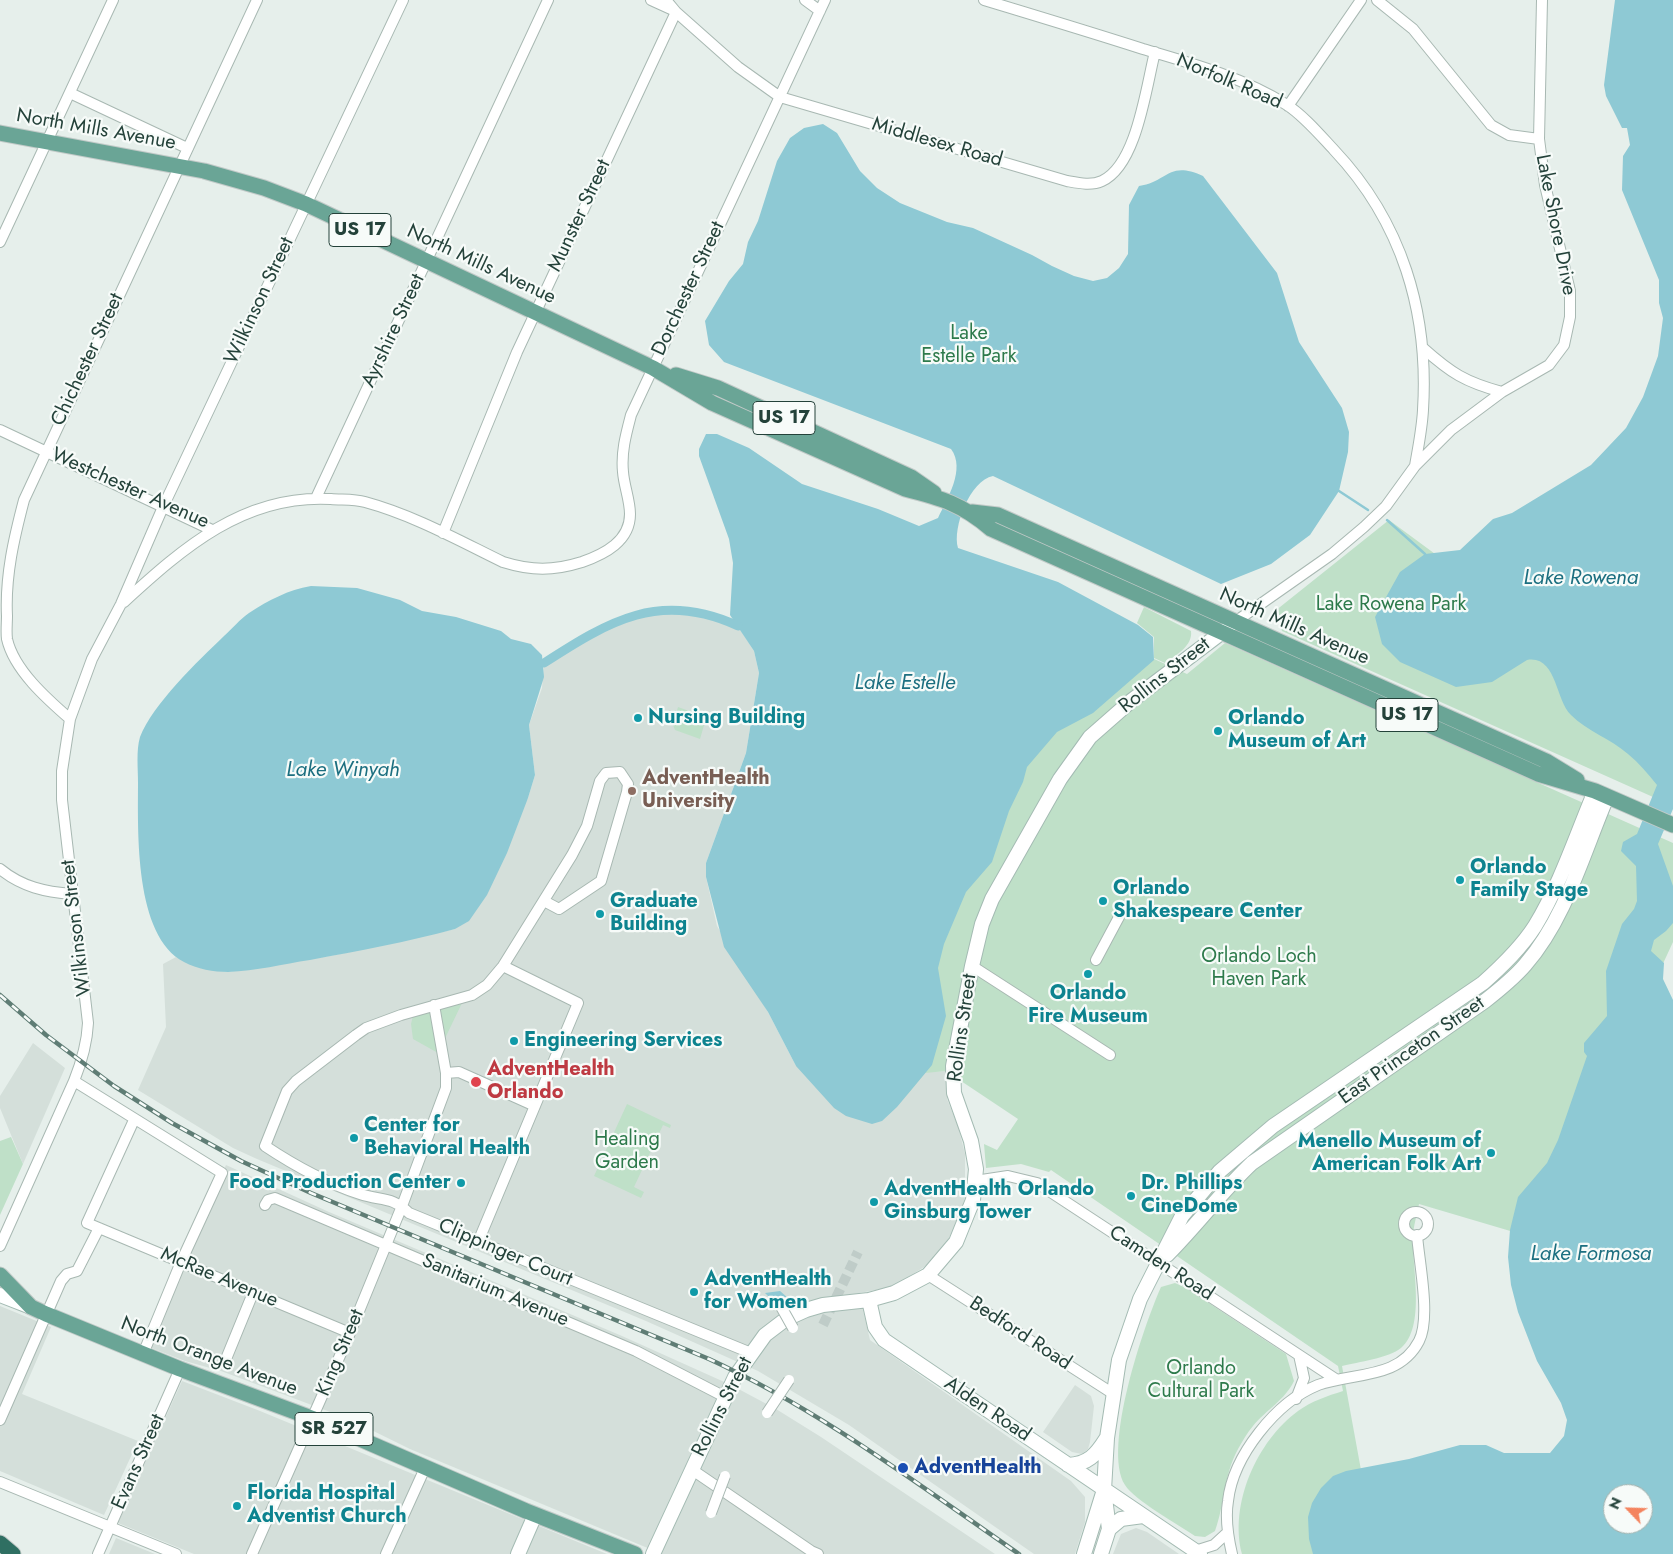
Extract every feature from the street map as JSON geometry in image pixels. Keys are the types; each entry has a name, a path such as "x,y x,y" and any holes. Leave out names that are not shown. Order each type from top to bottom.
{"highway":[{"path":"0,1543 13,1554"}],"main road":[{"name":"North Mills Avenue","path":"0,133 47,143 178,165 245,181 306,204 653,368 718,388 911,476 939,497 972,512 991,529 1538,774 1601,794 1672,825"},
{"name":"North Mills Avenue","path":"972,512 998,515 1546,761 1601,794"},
{"name":"North Orange Avenue","path":"0,1275 31,1307 46,1314 180,1370 314,1419 535,1515 635,1554"}],"street":[{"path":"0,242 113,0"},
{"name":"Chichester Street","path":"70,719 40,693 21,668 7,640 6,596 12,547 24,500 178,165 257,0"},
{"name":"Wilkinson Street","path":"0,1246 84,1056 88,1023 62,800 62,771 70,719 92,659 121,604 163,507 402,0"},
{"name":"Ayrshire Street","path":"316,498 548,0"},
{"path":"651,0 676,12"},
{"name":"Middlesex Road","path":"666,0 676,12 738,67 780,97 1084,184 1101,182 1116,171 1125,160 1133,142 1155,52"},
{"path":"805,0 820,11"},
{"name":"Dorchester Street","path":"575,564 602,555 618,542 626,530 630,514 623,472 624,442 631,415 825,0"},
{"name":"Norfolk Road","path":"984,0 1206,68 1288,106 1354,172 1382,213 1398,246 1417,305 1423,348 1423,411 1415,466"},
{"path":"1288,106 1361,0"},
{"path":"1377,0 1413,29 1491,125 1509,135 1538,139"},
{"name":"Lake Shore Drive","path":"1236,622 1332,554 1364,528 1386,506 1415,466 1451,430 1502,392 1549,365 1564,345 1570,318 1570,291 1545,185 1538,139 1542,0"},
{"name":"Munster Street","path":"442,533 535,313 676,12"},
{"path":"70,93 187,148"},
{"path":"1423,348 1458,377 1475,385 1502,392"},
{"name":"Westchester Avenue","path":"0,430 212,530 251,512 289,500 316,498 362,501 398,513 503,562 519,567 548,570 575,564"},
{"name":"Wilkinson Street","path":"121,604 164,565 212,530"},
{"name":"Rollins Street","path":"653,1554 725,1397 750,1353 766,1335 786,1319 806,1310 823,1305 869,1300 894,1293 928,1275 956,1240 973,1200 975,1158 956,1102 953,1080 958,1038 972,966 982,924 992,899 1073,759 1090,737 1131,701 1236,622"},
{"path":"434,1005 472,994 487,986 503,966 544,901 587,826 600,781 606,773 620,772 625,776 628,784 627,792 600,881 559,909 544,901"},
{"name":"East Princeton Street","path":"1102,1554 1109,1529 1104,1490 1112,1393 1127,1332 1140,1299 1182,1216 1220,1171 1273,1126 1483,983 1520,946 1548,901 1601,794"},
{"name":"East Princeton Street","path":"1160,1262 1189,1232 1226,1187 1252,1162 1485,1001 1525,965 1551,929 1563,905 1601,794"},
{"path":"0,869 27,886 51,892 73,894"},
{"path":"1096,960 1119,917"},
{"path":"478,1242 578,1003 503,966"},
{"path":"972,966 1110,1055"},
{"name":"King Street","path":"252,1554 314,1419 350,1333 402,1206 446,1088 446,1073 434,1005"},
{"name":"Clippinger Court","path":"434,1005 366,1028 296,1081 281,1101 265,1146 308,1173 361,1194 392,1200 409,1213 750,1353"},
{"path":"446,1073 459,1072 535,1106"},
{"path":"1346,1077 1356,1090"},
{"path":"74,1081 222,1173 181,1262 143,1354"},
{"path":"1332,1087 1342,1099"},
{"name":"McRae Avenue","path":"134,1120 117,1162 87,1223 350,1333"},
{"name":"Camden Road","path":"975,1181 1008,1176 1037,1183 1337,1380"},
{"name":"Sanitarium Avenue","path":"265,1205 268,1200 275,1198 636,1351 725,1397"},
{"path":"0,1420 61,1282 67,1274 77,1271 99,1228"},
{"path":"1232,1554 1228,1533 1228,1500 1241,1464 1253,1440 1271,1417 1317,1386 1337,1380 1371,1374 1397,1365 1409,1356 1419,1341 1424,1329 1425,1311 1417,1236"},
{"name":"Bedford Road","path":"928,1275 1112,1393"},
{"path":"226,1359 253,1293"},
{"path":"0,1295 31,1307"},
{"name":"Alden Road","path":"869,1300 875,1326 884,1340 1197,1552"},
{"path":"779,1303 793,1328"},
{"path":"1296,1399 1304,1378 1299,1355"},
{"name":"Evans Street","path":"98,1554 180,1370"},
{"path":"767,1412 789,1380"},
{"path":"1068,1465 1086,1462 1094,1456 1107,1438"},
{"path":"386,1554 425,1468"},
{"path":"691,1469 813,1553"},
{"path":"711,1513 725,1476"},
{"path":"0,1482 176,1554"},
{"name":"East Princeton Street","path":"1084,1554 1104,1490"},
{"path":"518,1554 535,1515"},
{"path":"1109,1529 1120,1519 1144,1516"},
{"path":"1197,1552 1214,1545 1228,1533"}],"shaded area":[{"name":"AdventHealth Orlando","path":"660,609 714,615 738,626 754,651 759,673 746,753 706,863 706,877 717,926 768,1012 796,1066 926,1072 946,1071 947,1099 958,1126 965,1154 965,1198 959,1219 944,1247 924,1267 893,1287 859,1293 870,1340 1071,1481 1085,1497 1085,1522 1075,1554 1034,1554 849,1425 758,1371 646,1321 257,1159 233,1148 138,1090 166,1027 163,964 176,957 198,967 227,972 335,955 455,929 528,798 535,775 529,725 542,688 544,663 581,639 620,620"},
{"path":"33,1043 65,1068 23,1164 0,1108 0,1096"},
{"path":"226,1165 329,1212 622,1336 731,1385 776,1409 821,1437 995,1554 662,1554 410,1449 349,1419 221,1371 185,1361 149,1347"},
{"path":"0,1306 51,1327 22,1394 138,1441 104,1515 0,1471"},
{"path":"182,1381 260,1411 607,1554 194,1554 118,1523"},
{"path":"1075,1385 1091,1396 1094,1406 1090,1442 1088,1449 1082,1454 1072,1452 1043,1432"},
{"path":"1136,1528 1147,1532 1179,1554 1113,1554 1121,1534"},
{"path":"116,1538 155,1554 109,1554"}],"green space":[{"name":"Lake Rowena Park","path":"1389,520 1446,562 1673,748 1653,797 1282,631 1275,611"},
{"path":"1144,607 1191,631 1187,646 1165,663 1154,658 1154,637 1137,623"},
{"name":"Orlando Loch Haven Park","path":"1225,643 1673,843 1673,942 1648,996 1561,1246 1419,1204 1413,1238 1416,1312 1409,1338 1401,1348 1389,1354 1342,1366 1363,1481 1330,1554 1242,1554 1239,1535 1243,1495 1259,1456 1283,1424 1303,1407 1343,1391 1338,1366 1051,1170 1049,1172 1021,1164 986,1168 984,1144 997,1150 1018,1119 946,1071 925,1073 907,1095 926,995 998,777 1128,647 1187,674"},
{"path":"678,707 700,715 707,715 700,739 675,730 673,725"},
{"path":"462,1003 438,1053 413,1039 411,1024 413,1016"},
{"name":"Healing Garden","path":"627,1104 671,1125 670,1128 663,1125 634,1187 644,1192 641,1198 594,1176"},
{"path":"11,1137 23,1164 0,1215 0,1141"},
{"name":"Orlando Cultural Park","path":"1175,1283 1186,1288 1286,1354 1294,1381 1286,1394 1253,1426 1238,1449 1229,1470 1215,1531 1205,1537 1195,1536 1137,1498 1125,1485 1119,1467 1122,1416 1136,1357 1161,1287"}],"water":[{"path":"1615,0 1673,0 1673,809 1658,844 1673,886 1673,923 1654,940 1651,951 1664,963 1663,979 1673,1000 1673,1554 1313,1554 1309,1539 1308,1517 1312,1503 1321,1488 1333,1476 1346,1471 1409,1459 1460,1445 1486,1445 1504,1453 1550,1453 1564,1436 1567,1420 1561,1403 1537,1361 1518,1312 1511,1285 1508,1257 1510,1230 1518,1197 1547,1163 1558,1140 1587,1056 1584,1052 1584,1043 1607,1016 1606,971 1622,924 1634,909 1637,901 1636,866 1621,851 1623,842 1637,834 1657,785 1628,754 1584,726 1571,715 1550,671 1544,664 1537,660 1527,660 1492,682 1456,687 1400,662 1382,644 1375,617 1400,572 1425,554 1460,550 1493,519 1512,513 1591,465 1626,428 1643,397 1658,356 1663,318 1659,303 1659,280 1622,190 1623,156 1630,145 1627,128 1622,128 1606,96 1604,85"},
{"name":"Lake Estelle","path":"823,124 837,133 860,171 877,188 900,203 947,222 973,228 1074,276 1093,281 1107,278 1119,268 1128,254 1129,205 1139,186 1149,184 1175,171 1182,170 1203,176 1277,273 1299,342 1342,408 1349,432 1348,452 1339,491 1310,535 1271,564 1221,584 993,476 985,479 970,495 960,517 957,539 958,548 1058,582 1138,625 1153,637 1154,660 1093,713 1057,732 1027,767 1023,782 1009,811 992,862 966,892 944,944 938,968 946,1016 932,1065 897,1107 882,1121 872,1124 846,1116 834,1108 796,1066 768,1012 724,947 706,877 706,863 746,753 759,673 754,651 730,615 733,563 729,539 699,456 699,449 706,434 717,434 749,448 802,484 878,509 919,526 938,518 954,484 956,475 957,466 951,449 724,362 709,345 705,321 729,281 743,264 748,242 758,221 777,161 790,138 804,128"},
{"name":"Lake Winyah","path":"311,586 357,588 400,600 422,611 456,617 501,631 511,639 531,644 542,655 544,677 529,725 535,775 507,853 487,895 469,921 455,929 437,934 259,969 228,972 200,968 184,962 168,949 156,930 147,907 139,854 138,754 140,737 146,724 165,697 242,618 279,596"},
{"path":"780,1291 788,1298 769,1309 769,1297 765,1293"}],"waterway":[{"path":"1339,491 1368,510"},
{"path":"1387,520 1425,554"},
{"path":"544,663 591,634 613,623 636,615 659,611 684,611 710,616 738,626"}],"tunnel":[{"path":"823,1325 858,1252"}],"railway":[{"path":"0,995 46,1035 114,1086 172,1123 241,1161 311,1193 709,1359 750,1379 790,1401 868,1450 1019,1554"}],"place":[{"name":"Nursing Building","path":"638,718"},
{"name":"Orlando Museum of Art","path":"1218,731"},
{"name":"AdventHealth University","path":"632,791"},
{"name":"Orlando Family Stage","path":"1460,880"},
{"name":"Orlando Shakespeare Center","path":"1103,901"},
{"name":"Graduate Building","path":"600,914"},
{"name":"Orlando Fire Museum","path":"1088,974"},
{"name":"Engineering Services","path":"514,1041"},
{"name":"AdventHealth Orlando","path":"476,1082"},
{"name":"Center for Behavioral Health","path":"354,1138"},
{"name":"Menello Museum of American Folk Art","path":"1491,1153"},
{"name":"Food Production Center","path":"461,1183"},
{"name":"Dr. Phillips CineDome","path":"1131,1196"},
{"name":"AdventHealth Orlando Ginsburg Tower","path":"874,1202"},
{"name":"AdventHealth for Women","path":"694,1292"},
{"name":"AdventHealth","path":"903,1468"},
{"name":"Florida Hospital Adventist Church","path":"237,1506"}],"park label":[{"name":"Lake Estelle Park","path":"969,346"}],"water label":[{"name":"Lake Rowena","path":"1581,579"},
{"name":"Lake Formosa","path":"1591,1255"}]}
